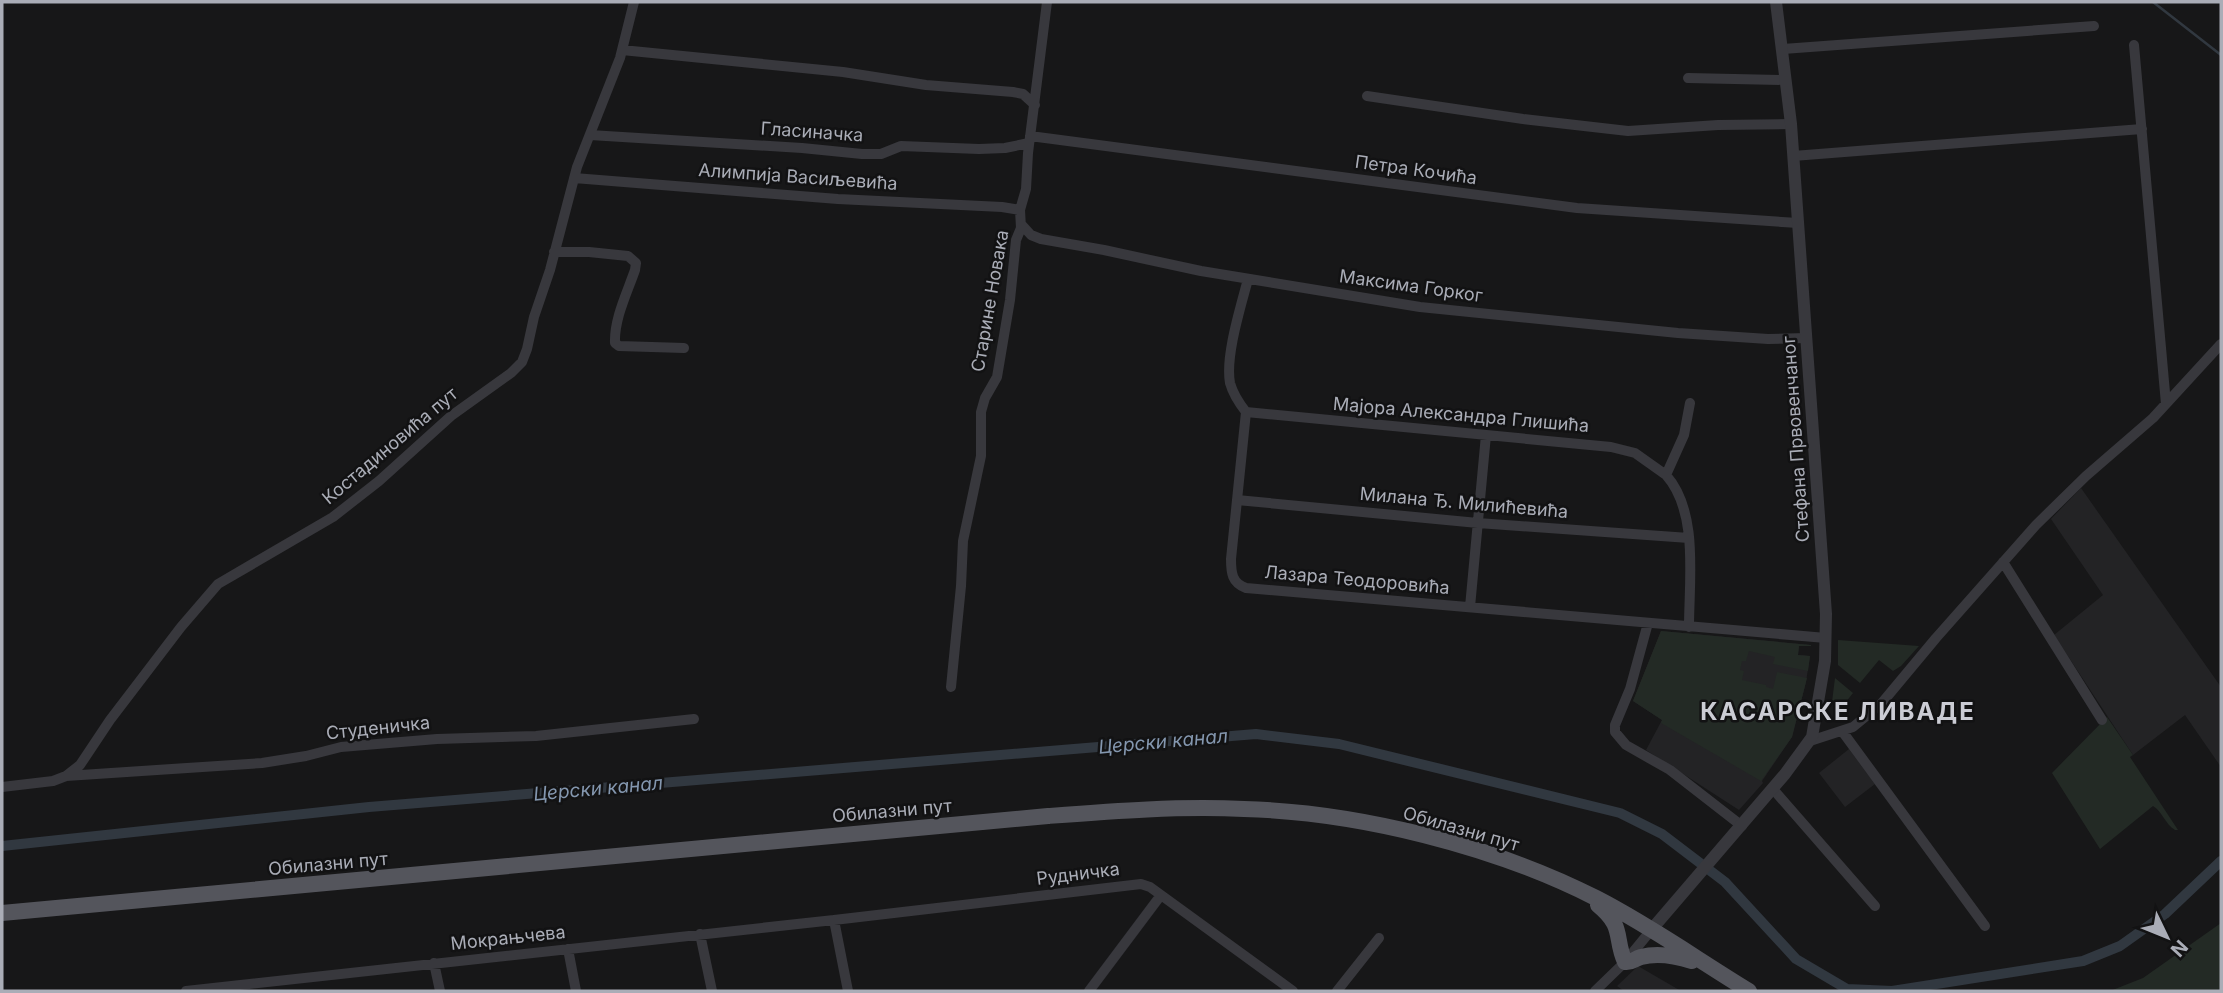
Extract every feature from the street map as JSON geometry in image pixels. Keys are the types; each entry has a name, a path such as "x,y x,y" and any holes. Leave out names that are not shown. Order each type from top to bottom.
{"main road":[{"name":"Обилазни пут","path":"2,913 1048,816 1186,808 1279,811 1365,822 1437,839 1543,875 1590,895 1652,929 1749,991"},
{"path":"1590,895 1614,921 1625,962 1661,955 1703,962"}],"street":[{"name":"Костадиновића пут","path":"66,776 79,765 181,627 218,584 333,517 379,481 451,416 522,362 574,178 622,50 634,2"},
{"name":"Старине Новака","path":"951,687 960,600 962,541 981,456 981,412 985,398 997,377 1010,300 1016,240 1021,228 1020,210 1026,195 1047,2"},
{"name":"Стефана Првовенчаног","path":"1652,929 1773,789 1810,741 1816,723 1826,638 1826,603 1791,124 1776,2"},
{"path":"1783,49 2094,26"},
{"path":"2134,45 2166,404"},
{"path":"622,50 843,72 926,85 1013,92 1023,94 1035,105"},
{"path":"1688,78 1786,80"},
{"path":"1367,96 1628,131 1718,125 1791,124"},
{"path":"1793,156 2142,129"},
{"name":"Гласиначка","path":"590,135 862,154 881,154 901,146 1005,148 1030,140"},
{"name":"Петра Кочића","path":"1030,140 1565,207 1798,223"},
{"name":"Алимпија Васиљевића","path":"574,178 1020,210"},
{"name":"Максима Горког","path":"1021,224 1031,235 1041,239 1248,279 1420,307 1600,326 1742,337 1806,338"},
{"path":"554,252 600,253 632,258 636,263 635,270 619,317 615,343 619,346 684,348"},
{"path":"1246,412 1234,394 1229,376 1248,279"},
{"path":"1810,741 1842,731 1864,720 1881,704 2036,525 2086,476 2153,418 2221,344"},
{"path":"1689,626 1689,538 1679,495 1665,475 1684,435 1690,402"},
{"name":"Мајора Александра Глишића","path":"1246,412 1611,447 1644,458 1665,475"},
{"name":"Лазара Теодоровића","path":"1246,412 1231,559 1233,577 1239,585 1246,588 1826,638"},
{"path":"1471,607 1486,435"},
{"name":"Милана Ђ. Милићевића","path":"1237,500 1478,523 1689,538"},
{"path":"2003,562 2102,720"},
{"path":"1648,623 1637,670 1615,725 1615,732 1626,745 1676,774 1742,826"},
{"name":"Студеничка","path":"66,776 262,763 341,747 437,739 536,736 694,719"},
{"path":"1842,731 1984,926"},
{"path":"2,787 53,781 66,776"},
{"path":"1773,789 1875,906"},
{"name":"Рудничка","path":"834,920 1141,884 1150,887 1293,991"},
{"path":"1093,990 1161,895"},
{"path":"834,920 848,991"},
{"name":"Мокрањчева","path":"186,991 834,920"},
{"path":"1595,991 1625,962 1652,929"},
{"path":"700,934 712,991"},
{"path":"1337,991 1379,938"},
{"path":"568,949 576,991"},
{"path":"434,963 440,991"},
{"path":"303,978 305,990"}],"shaded area":[{"path":"2081,488 2221,687 2221,767 2185,715 2133,755 2054,635 2103,595 2051,519"},
{"path":"1661,631 1811,645 1799,646 1798,655 1810,656 1792,737 1763,783 1739,810 1646,750 1662,720 1633,701"},
{"path":"1661,631 1811,645 1799,646 1798,655 1810,656 1808,671 1773,664 1775,657 1749,651 1746,661 1742,661 1742,680 1773,689 1777,672 1807,678 1792,737 1761,781 1661,723 1662,720 1633,701"},
{"path":"1838,640 1919,646 1893,671 1879,660 1860,683 1838,665"},
{"path":"1835,678 1853,693 1842,707 1832,702"},
{"path":"2107,717 2178,830 2153,806 2100,849 2052,773"},
{"path":"1849,749 1875,784 1845,807 1819,773"},
{"path":"2221,923 2221,991 2110,991 2143,978"},
{"path":"1638,966 1681,991 1624,991 1617,986"}],"waterway":[{"path":"2153,2 2221,55"},
{"name":"Церски канал","path":"2,846 369,807 1256,734 1339,744 1620,813 1662,834 1725,882 1796,959 1847,989 1892,991 2083,961 2120,946 2165,914 2221,861"}],"district":[{"name":"КАСАРСКЕ ЛИВАДЕ","path":"1838,712"}]}
